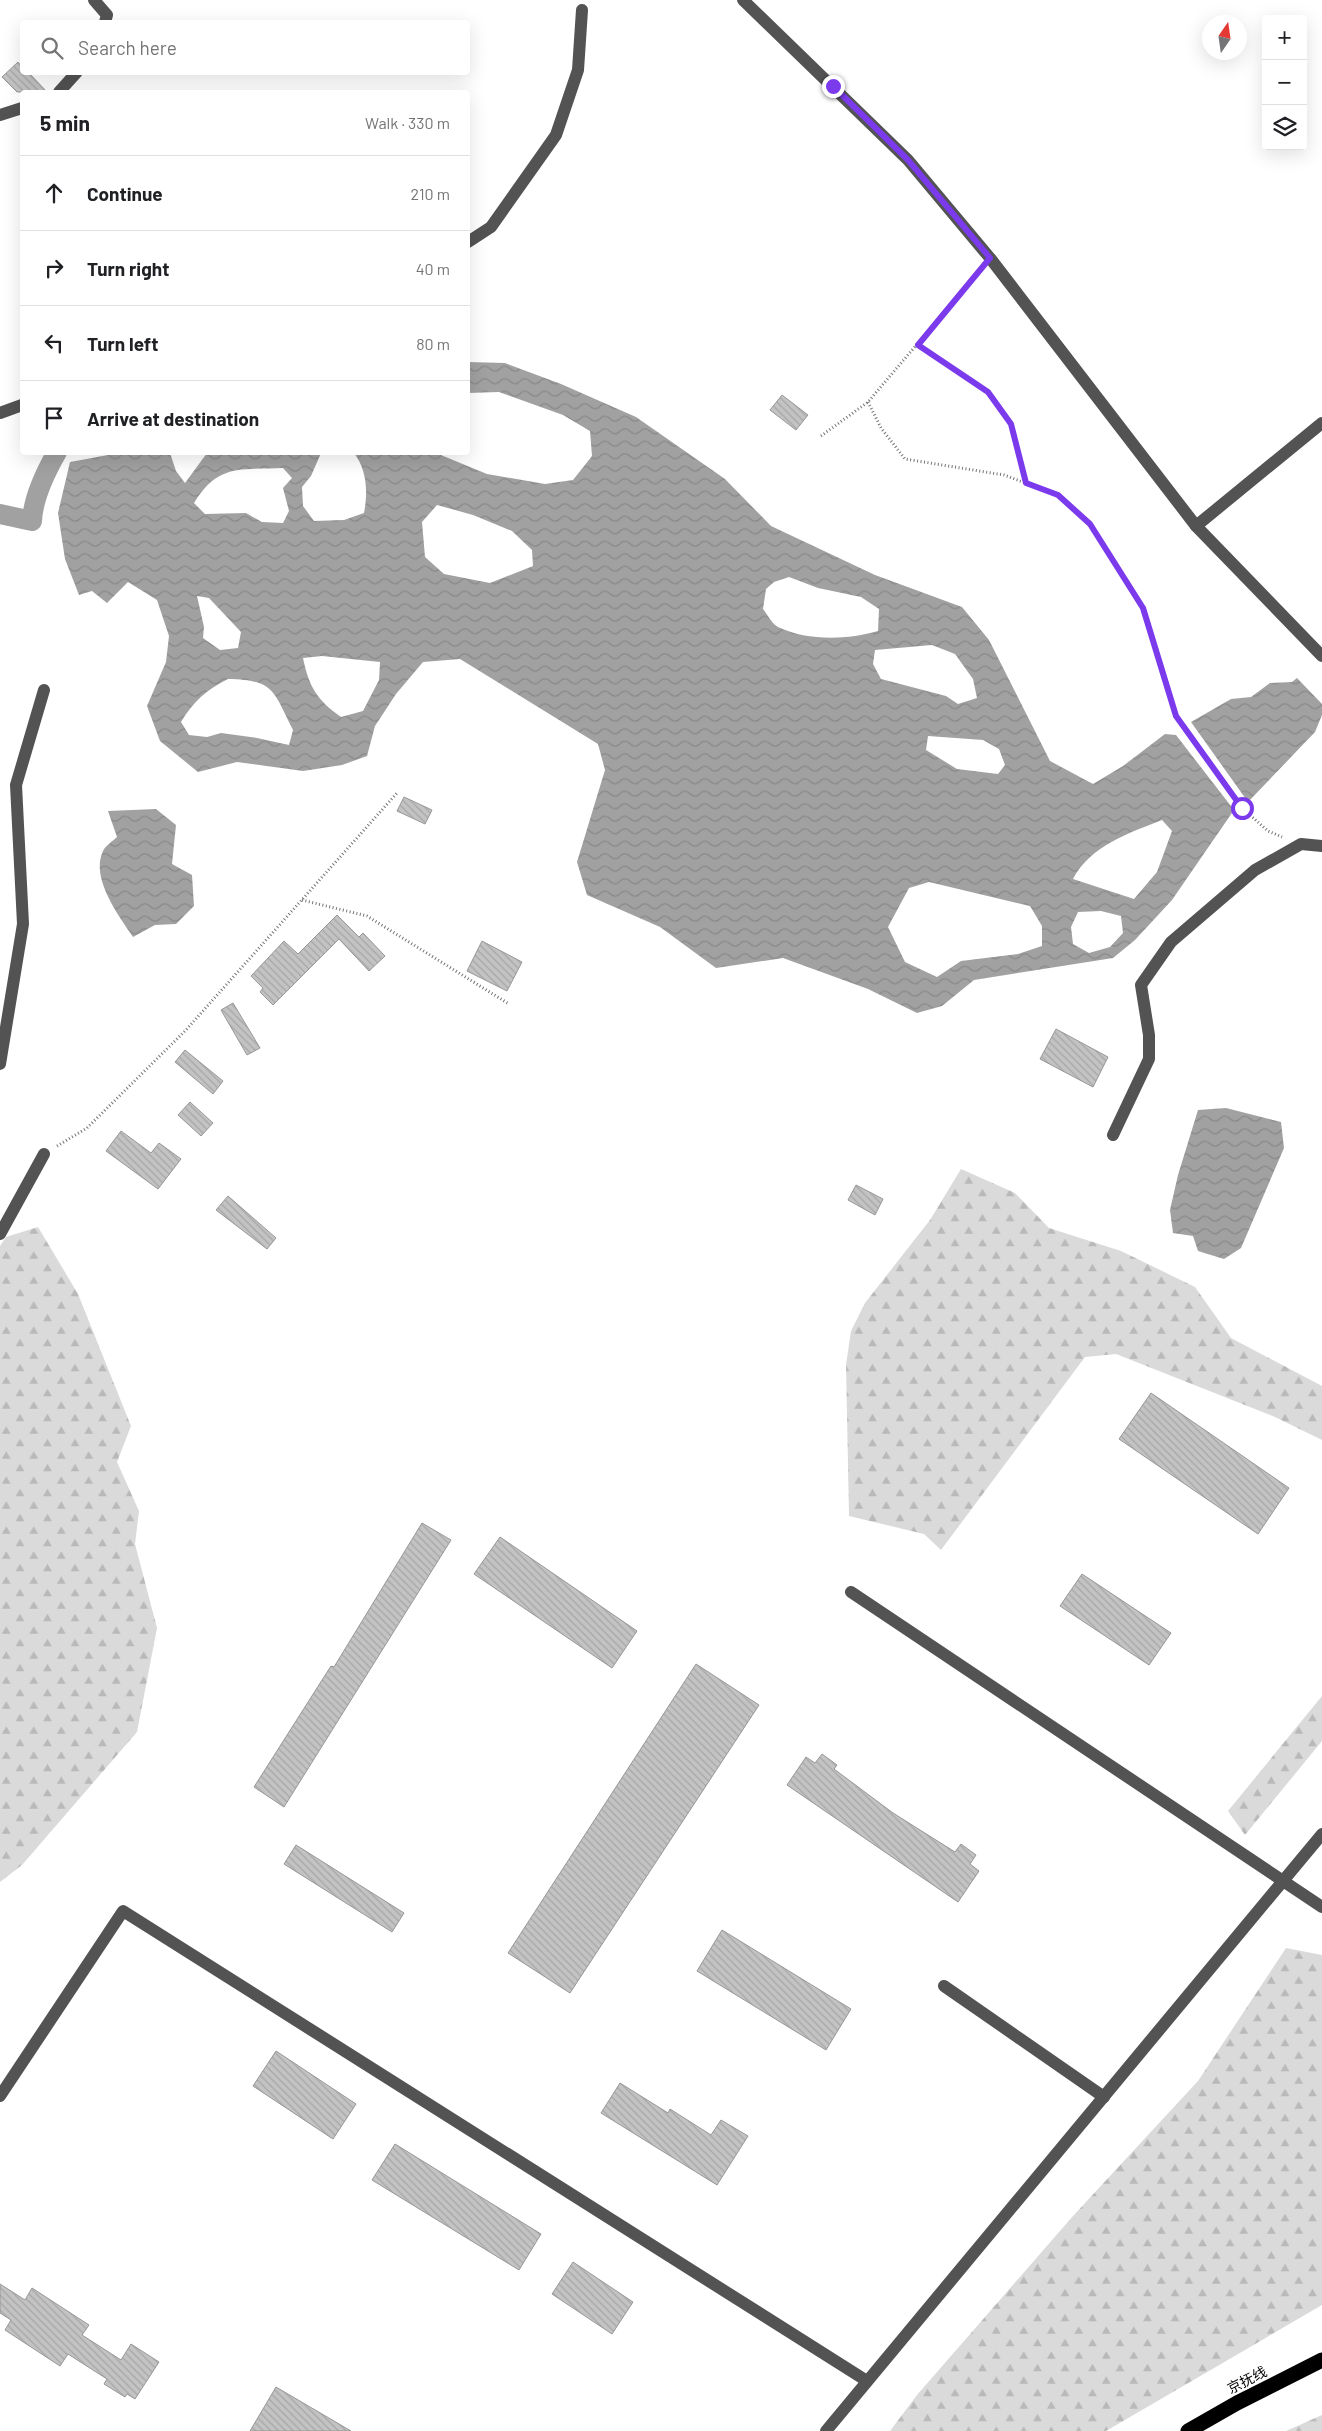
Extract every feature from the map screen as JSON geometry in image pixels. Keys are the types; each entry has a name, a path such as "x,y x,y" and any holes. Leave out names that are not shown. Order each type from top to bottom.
{"highway":[{"name":"京抚线","path":"1188,2431 1236,2403 1322,2360"}],"street":[{"path":"94,0 107,14 106,20"},
{"path":"743,0 908,160 990,258 1196,526 1322,656"},
{"path":"470,241 491,227 556,135 578,70 582,10"},
{"path":"61,90 74,75"},
{"path":"0,115 20,109"},
{"path":"0,413 20,406"},
{"path":"1196,526 1322,422"},
{"path":"0,1064 23,924 16,785 44,690"},
{"path":"1113,1135 1149,1059 1149,1035 1140,985 1171,942 1255,870 1301,844 1322,846"},
{"path":"0,1234 44,1154"},
{"path":"851,1592 1322,1907"},
{"path":"826,2431 1322,1834"},
{"path":"0,2096 122,1911 867,2381"},
{"path":"944,1986 1104,2097"}],"path":[{"path":"821,436 868,402 990,258"},
{"path":"918,345 988,392 1011,424 1026,483"},
{"path":"868,402 881,428 905,459 1004,475 1058,495 1090,524 1143,608 1176,716 1242,808 1268,831 1301,844"},
{"path":"44,1154 87,1128 186,1030 397,793"},
{"path":"302,900 367,916 509,1004"}],"green space":[{"path":"961,1169 1015,1193 1049,1228 1121,1251 1195,1287 1231,1338 1322,1386 1322,1440 1275,1417 1116,1354 1085,1357 941,1550 924,1534 849,1516 846,1365 851,1331 865,1303 930,1220"},
{"path":"38,1227 78,1294 131,1426 117,1462 139,1511 135,1544 157,1628 137,1732 22,1865 0,1882 0,1246 6,1237"},
{"path":"1322,1696 1322,1741 1245,1835 1228,1811"},
{"path":"1286,1948 1322,1955 1322,2305 1106,2431 890,2431 917,2395 1073,2216 1198,2081"},
{"path":"1322,2415 1322,2431 1286,2431"}],"water":[{"path":"470,362 505,363 561,384 636,417 725,479 771,526 875,575 962,607 989,640 1050,761 1093,784 1123,766 1165,734 1176,735 1234,810 1172,900 1135,940 1113,958 974,980 942,1006 917,1013 868,989 783,958 716,968 660,927 587,895 577,862 605,770 598,744 460,659 423,662 396,694 375,726 367,756 342,765 303,771 237,762 198,772 160,741 147,706 166,662 169,636 157,600 128,582 107,603 92,591 79,595 65,559 58,513 70,462 108,455 171,455 176,471 185,483 206,455 320,455 311,476 302,487 303,506 314,521 344,520 364,513 366,497 364,474 355,455 441,455 487,474 545,484 573,480 592,456 590,431 563,415 499,392 470,393","holes":["283,468 292,478 283,488 289,511 283,523 262,522 246,513 205,514 194,503 212,481 232,471","437,505 473,515 512,531 532,550 533,566 490,583 444,574 425,557 422,522","789,577 818,588 861,597 879,609 878,631 853,636 827,638 802,635 778,627 763,609 766,589 774,582","197,596 209,598 241,632 238,648 220,650 203,638 204,627","932,645 955,654 973,679 977,698 958,704 946,696 881,679 873,664 875,650","322,656 380,662 379,680 363,711 341,717 326,705 311,685 303,658","228,679 255,682 271,690 293,730 289,745 221,733 207,737 189,735 181,722 190,708 213,687","928,736 983,740 999,749 1005,765 998,774 957,769 926,750","1162,820 1172,831 1157,872 1134,899 1073,879 1080,868 1100,849 1124,836","929,882 1030,906 1042,926 1042,946 1018,954 961,961 937,977 905,962 888,927 909,888","1101,911 1121,916 1123,933 1110,947 1089,953 1073,944 1071,927 1078,912"]},
{"path":"1297,678 1322,704 1322,715 1315,732 1248,802 1191,722 1231,699 1251,697 1270,683 1292,682"},
{"path":"156,809 176,825 172,864 192,875 194,906 176,924 155,925 133,937 114,908 103,885 100,873 103,851 117,837 108,811"},
{"path":"1226,1108 1281,1122 1284,1148 1241,1248 1224,1259 1198,1251 1193,1236 1173,1233 1170,1210 1178,1175 1198,1110"}],"building":[{"path":"18,62 20,64 20,75 31,75 45,90 20,90 20,92 17,92 2,77"},
{"path":"782,395 808,415 796,430 770,410"},
{"path":"404,797 432,810 425,824 397,811"},
{"path":"337,915 359,937 363,933 385,956 369,971 339,939 273,1005 260,992 263,988 251,976 284,941 298,954"},
{"path":"482,941 522,962 507,991 467,971"},
{"path":"233,1003 260,1048 247,1055 221,1010"},
{"path":"1056,1029 1108,1057 1093,1087 1040,1059"},
{"path":"185,1050 223,1081 213,1094 175,1062"},
{"path":"190,1102 213,1123 201,1136 178,1115"},
{"path":"121,1131 151,1153 159,1143 181,1159 158,1189 106,1151"},
{"path":"856,1185 883,1199 875,1215 848,1200"},
{"path":"228,1196 276,1238 267,1249 216,1210"},
{"path":"1151,1393 1289,1488 1258,1534 1119,1439"},
{"path":"422,1523 451,1540 284,1807 254,1787 331,1666 334,1667"},
{"path":"500,1537 637,1631 612,1668 474,1574"},
{"path":"1082,1574 1171,1633 1149,1665 1060,1606"},
{"path":"696,1664 759,1705 570,1993 508,1953"},
{"path":"822,1754 837,1765 834,1769 893,1813 955,1852 961,1844 976,1855 970,1864 979,1871 958,1902 787,1785 806,1757 815,1763"},
{"path":"296,1845 404,1913 392,1932 284,1864"},
{"path":"722,1930 851,2009 826,2050 697,1971"},
{"path":"276,2051 356,2104 333,2139 253,2086"},
{"path":"620,2083 668,2113 670,2109 711,2135 721,2120 748,2136 717,2185 601,2113"},
{"path":"395,2144 541,2234 519,2270 372,2180"},
{"path":"573,2262 633,2302 612,2334 552,2294"},
{"path":"0,2284 25,2300 32,2288 89,2325 82,2335 121,2360 131,2344 159,2362 135,2399 127,2394 125,2397 104,2384 107,2379 68,2354 60,2366 5,2330 11,2320 0,2313"},
{"path":"276,2387 351,2431 250,2431"}],"waterway":[{"path":"0,514 32,521 40,486 55,455"}],"route":[{"path":"833,86 908,160 990,258 918,345 988,392 1011,424 1026,483 1058,495 1090,524 1143,608 1176,716 1242,808"}]}
